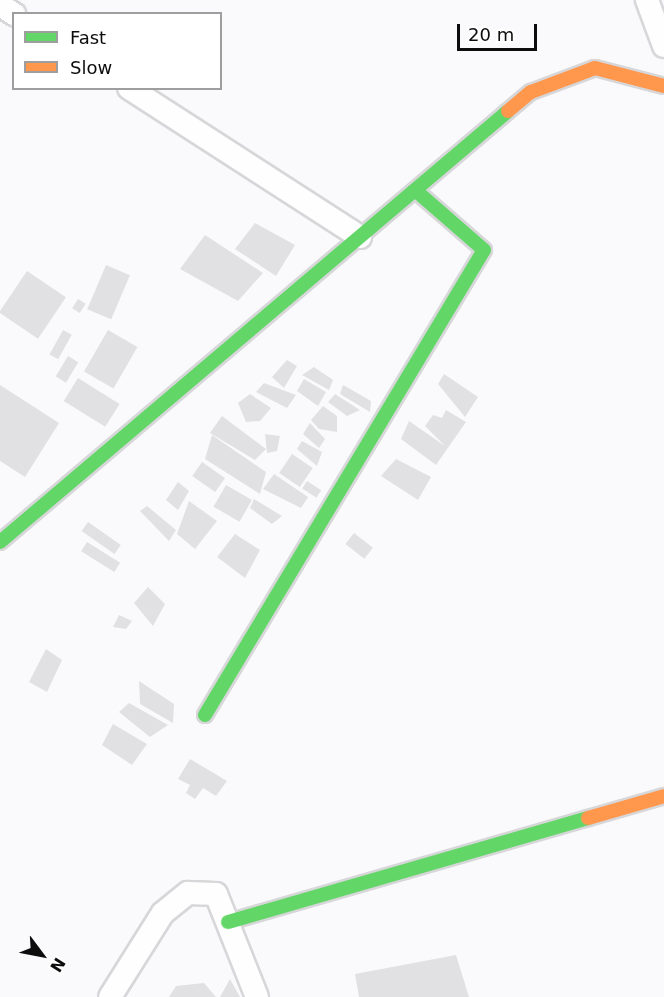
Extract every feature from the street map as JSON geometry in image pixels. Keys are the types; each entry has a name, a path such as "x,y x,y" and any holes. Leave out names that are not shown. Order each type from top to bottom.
{"street":[{"path":"647,0 664,46"},
{"path":"0,542 531,92 595,69 664,86"},
{"path":"132,90 360,237"},
{"path":"205,715 484,250 415,190"},
{"path":"228,922 664,796"},
{"path":"110,997 162,913 188,892 216,894 257,997"}],"building":[{"path":"255,223 295,245 276,276 235,249"},
{"path":"205,235 263,273 238,301 180,269"},
{"path":"106,265 130,275 111,319 87,309"},
{"path":"27,271 66,297 38,339 0,313"},
{"path":"78,299 86,304 80,313 72,308"},
{"path":"63,330 72,335 58,359 49,354"},
{"path":"108,330 137,347 113,389 84,372"},
{"path":"68,356 78,362 66,383 56,377"},
{"path":"287,360 297,366 284,388 272,377"},
{"path":"314,367 333,380 329,390 302,375"},
{"path":"444,374 478,397 465,417 438,384"},
{"path":"78,378 120,404 105,427 64,401"},
{"path":"304,379 326,392 318,406 297,391"},
{"path":"264,383 296,395 287,408 256,392"},
{"path":"0,385 59,423 25,477 0,461"},
{"path":"343,385 371,401 370,412 340,394"},
{"path":"250,394 271,408 260,421 246,422 238,403"},
{"path":"335,394 360,410 347,416 328,402"},
{"path":"323,406 337,416 337,432 319,429 311,420"},
{"path":"446,410 466,422 436,465 401,439 409,421 445,446 425,426 433,415 442,418"},
{"path":"222,416 266,449 255,460 210,433"},
{"path":"310,423 325,439 319,448 303,434"},
{"path":"265,434 280,436 277,451 267,453"},
{"path":"212,435 266,472 260,494 205,459"},
{"path":"302,441 322,452 317,466 297,449"},
{"path":"292,454 313,468 300,487 279,473"},
{"path":"396,459 431,477 418,500 381,476"},
{"path":"202,462 225,478 215,492 192,476"},
{"path":"274,474 308,497 301,508 263,489"},
{"path":"307,481 321,490 316,498 302,489"},
{"path":"178,482 189,491 178,510 166,500"},
{"path":"226,485 252,500 239,522 214,507"},
{"path":"254,499 282,516 272,524 250,508"},
{"path":"189,501 217,521 195,549 177,534"},
{"path":"147,506 176,530 169,541 140,511"},
{"path":"88,522 121,545 114,554 82,531"},
{"path":"354,533 373,548 364,559 345,544"},
{"path":"235,534 260,550 245,578 217,557"},
{"path":"87,542 120,563 114,572 81,551"},
{"path":"148,587 165,604 153,626 134,603"},
{"path":"119,615 132,621 126,629 113,627"},
{"path":"46,649 62,660 47,692 29,682"},
{"path":"139,681 174,704 173,723 140,704"},
{"path":"129,703 168,725 150,737 119,712"},
{"path":"113,724 147,744 132,765 102,745"},
{"path":"190,759 227,781 216,796 203,788 195,799 186,793 190,785 178,779"},
{"path":"456,955 469,997 359,997 355,974"},
{"path":"230,979 240,997 220,997"},
{"path":"204,983 216,997 169,997 176,986"}],"traffic: fast":[{"path":"0,542 508,111"},
{"path":"205,715 484,250 415,190"},
{"path":"228,922 588,818"}],"traffic: slow":[{"path":"508,111 531,92 595,68 664,86"},
{"path":"588,818 664,796"}]}
